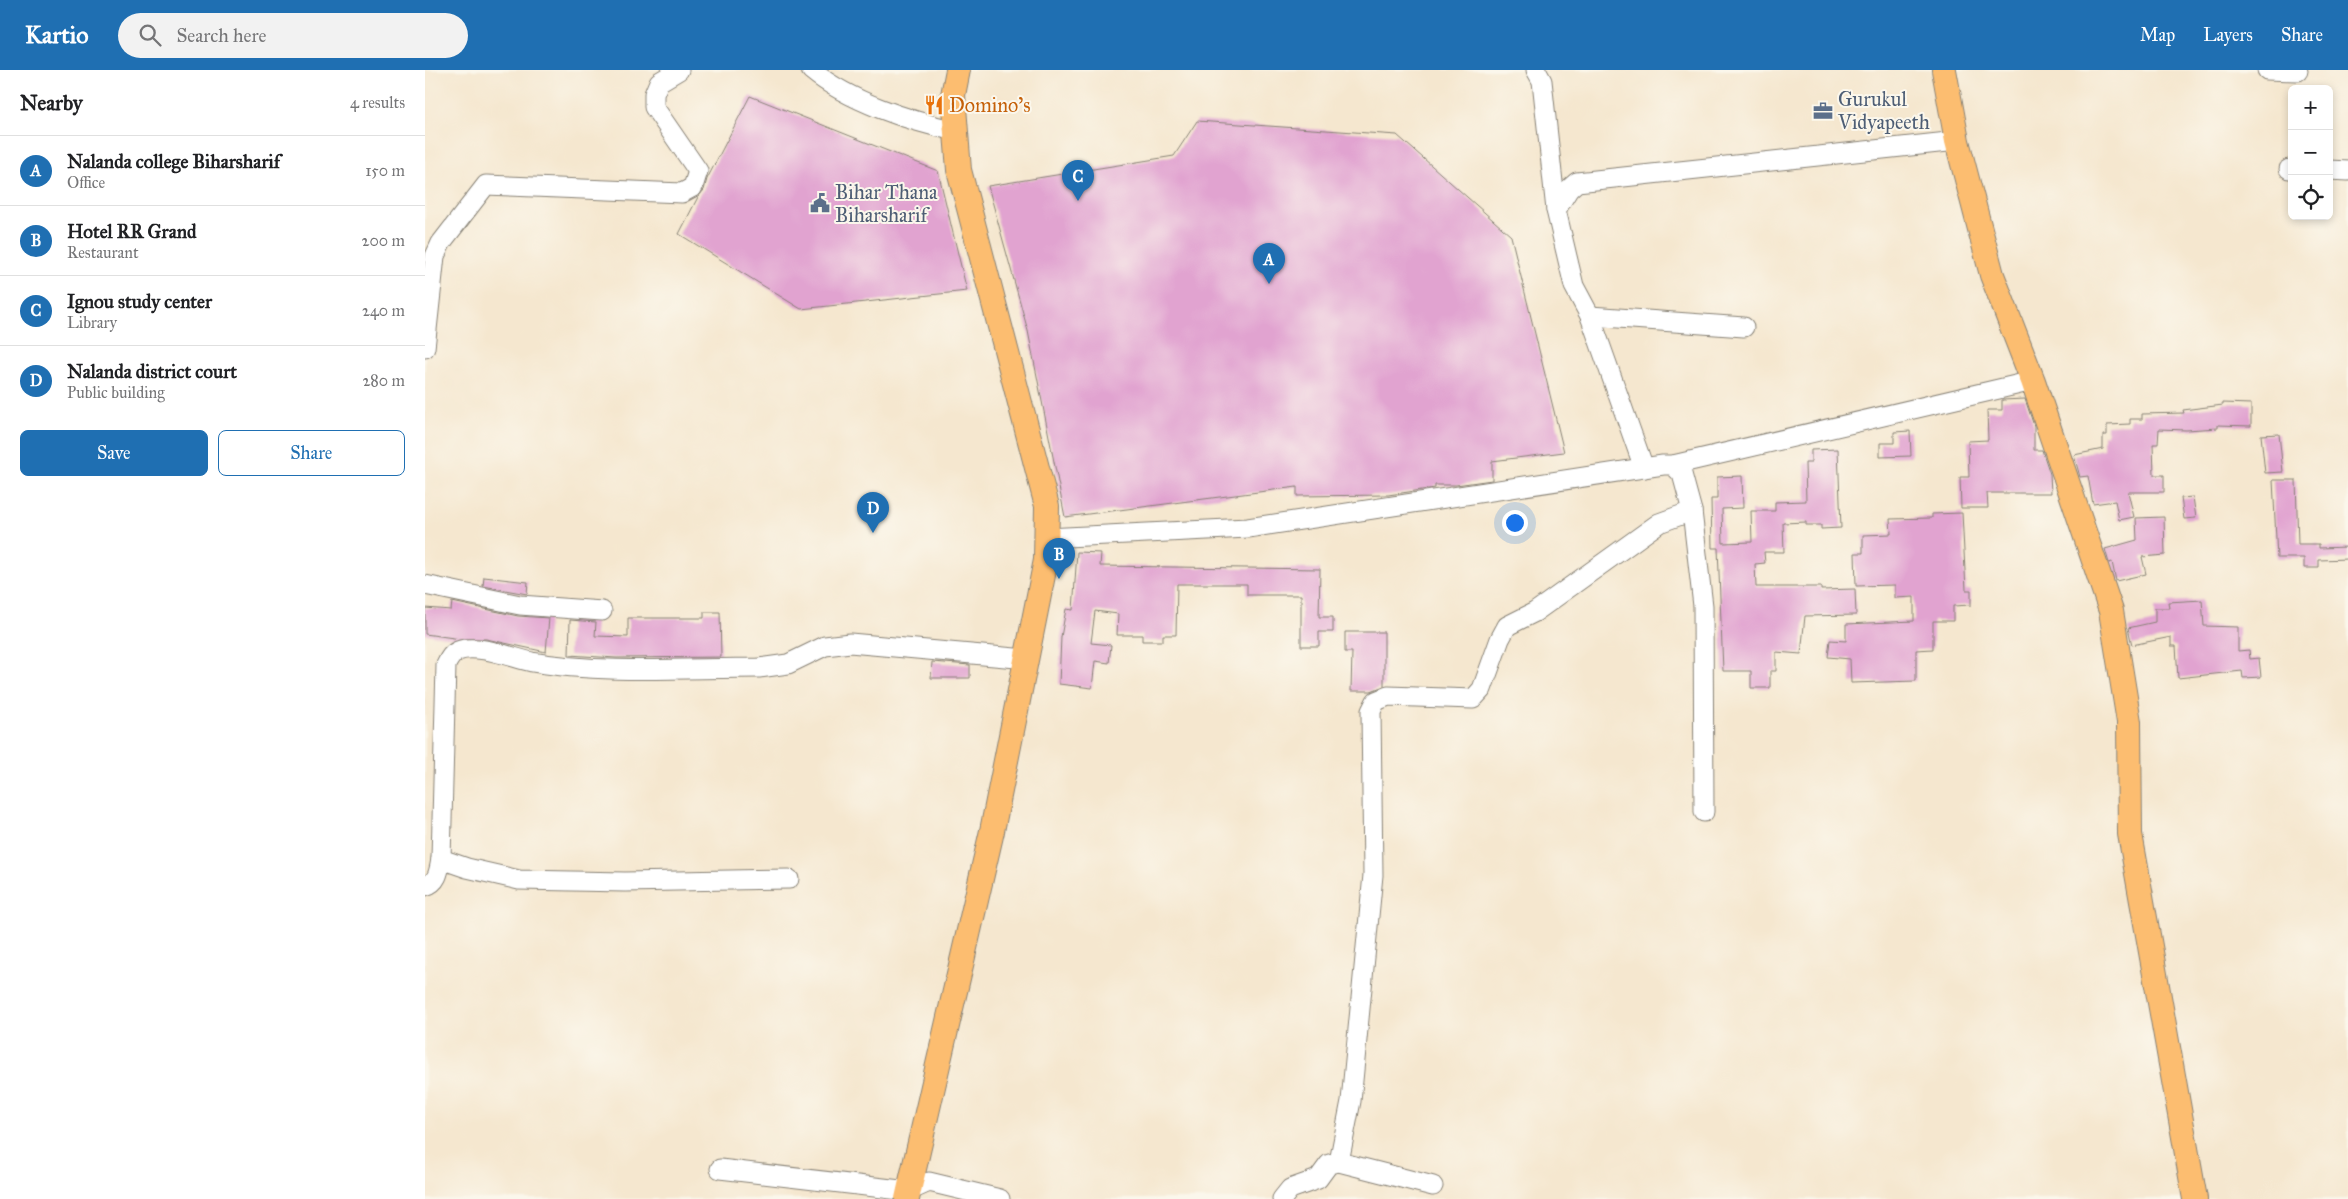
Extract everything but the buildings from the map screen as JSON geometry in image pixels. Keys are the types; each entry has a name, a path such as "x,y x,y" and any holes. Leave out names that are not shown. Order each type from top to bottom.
{"main road":[{"path":"908,1195 992,831 1046,560 1047,506 959,170 953,95 958,70"},
{"path":"1944,70 1957,141 1992,274 2033,381 2111,611 2129,722 2130,834 2195,1199"}],"street":[{"path":"425,348 435,256 441,243 474,197 486,185 683,193 693,187 698,171 654,107 654,94 659,82 679,70"},
{"path":"811,70 831,86 908,120 956,131"},
{"path":"1537,70 1542,81 1555,210 1574,286 1590,316 1644,468"},
{"path":"2267,70 2298,71"},
{"path":"1555,210 1569,189 1577,182 1957,141"},
{"path":"2333,170 2348,171"},
{"path":"1590,316 1744,327"},
{"path":"1046,538 1247,528 1673,465 2033,381"},
{"path":"1673,465 1682,474 1692,511 1703,606 1704,812"},
{"path":"1339,1162 1351,1101 1373,876 1371,711 1376,700 1388,696 1473,698 1482,690 1500,638 1507,626 1535,612 1659,523 1692,511"},
{"path":"425,585 520,604 602,611"},
{"path":"425,886 437,877 441,859 446,665 451,656 458,650 475,649 532,662 582,668 759,668 788,664 825,646 850,643 980,653 1026,659"},
{"path":"441,859 467,868 519,880 625,882 789,879"},
{"path":"1282,1199 1290,1189 1318,1179 1329,1164 1339,1162 1433,1186"},
{"path":"720,1169 908,1195 929,1182 1000,1199"}],"place":[{"name":"Domino's","path":"934,105"},
{"name":"Gurukul Vidyapeeth","path":"1823,111"},
{"name":"Ignou study center","path":"1078,201"},
{"name":"Bihar Thana Biharsharif","path":"820,203"},
{"name":"Nalanda college Biharsharif","path":"1269,284"},
{"name":"Nalanda district court","path":"873,533"},
{"name":"Hotel RR Grand","path":"1059,579"}]}
